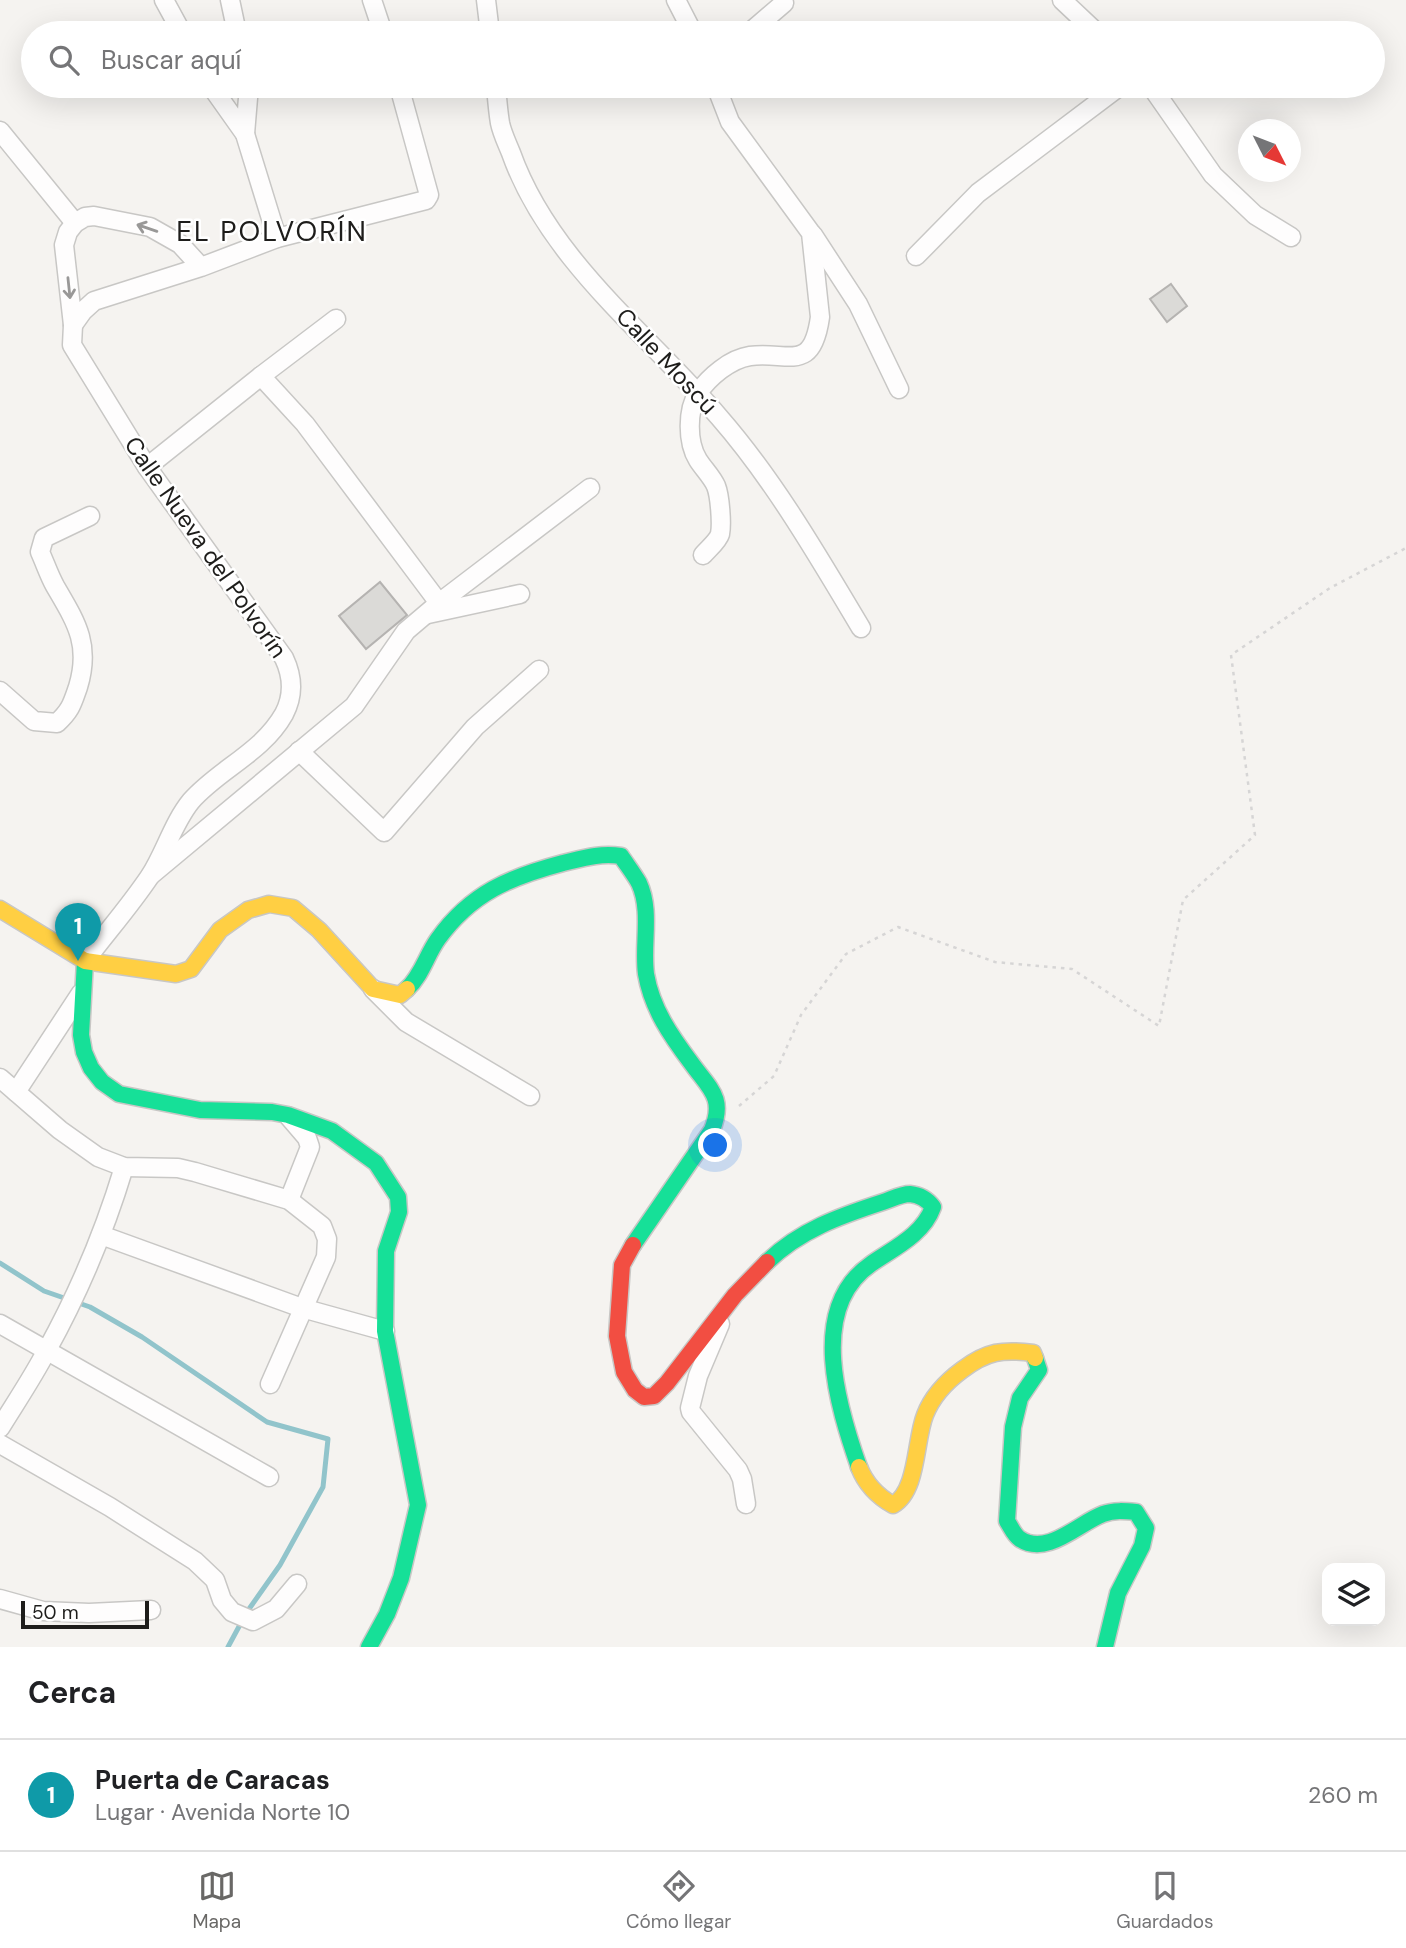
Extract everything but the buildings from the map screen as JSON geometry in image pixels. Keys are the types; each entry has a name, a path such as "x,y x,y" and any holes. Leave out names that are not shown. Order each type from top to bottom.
{"street":[{"path":"164,0 175,21"},
{"path":"230,0 234,21"},
{"path":"372,0 379,21"},
{"path":"486,0 489,21"},
{"path":"677,0 687,21"},
{"path":"1062,0 1084,21"},
{"path":"763,21 784,3"},
{"path":"220,98 245,134 277,238"},
{"path":"245,134 248,98"},
{"path":"73,325 94,301 201,267 277,238 426,200 429,195 402,98"},
{"name":"Calle Moscú","path":"497,98 500,124 518,174 541,215 577,264 719,416 761,470 861,628"},
{"path":"721,98 730,122 811,233 858,304 899,388"},
{"path":"916,256 978,193 1104,98"},
{"path":"1159,98 1213,175 1255,215 1291,236"},
{"path":"0,131 75,223 85,217 94,216 150,227 180,244 201,267"},
{"name":"Calle Nueva del Polvorín","path":"75,223 68,232 64,245 73,325 72,345 148,467 284,658 292,681 289,704 283,716 244,759 214,779 188,805 150,876 85,961"},
{"path":"704,555 720,535 720,509 716,486 695,457 690,429 692,407 697,394 722,369 738,360 750,356 794,358 807,351 816,336 820,317 811,233"},
{"path":"148,467 336,319"},
{"path":"261,376 305,424 439,603"},
{"path":"150,876 354,706 406,631 424,615 590,488"},
{"path":"0,691 34,721 57,723 70,711 83,671 83,640 74,617 53,583 40,552 40,544 44,538 90,516"},
{"path":"424,615 520,594"},
{"path":"299,751 384,832 475,727 539,670"},
{"path":"373,989 400,995 416,981 437,940 469,904 498,886 519,875 603,853 621,856 639,883 645,902 646,972 653,1002 668,1031 716,1097 719,1113 712,1130 638,1236 622,1265 617,1336 624,1372 635,1390 644,1397 654,1396 667,1384 743,1287 790,1242 820,1224 905,1194 918,1194 933,1207 931,1215 902,1246 861,1272 851,1282 842,1295 832,1337 833,1373 864,1482 880,1499 893,1504 900,1501 916,1460 925,1415 936,1396 962,1369 988,1354 1006,1350 1033,1353 1039,1370 1020,1398 1013,1427 1007,1521 1020,1538 1038,1544 1061,1538 1098,1516 1118,1510 1136,1512 1146,1528 1142,1546 1118,1594 1105,1647"},
{"path":"0,909 85,961 176,974 191,969 220,930 248,910 268,904 293,908 319,930 405,1022 530,1096"},
{"path":"85,961 79,1034 91,1069 108,1088 120,1094 200,1110 288,1115 332,1131 376,1163 398,1197 399,1212 386,1251 385,1331 418,1505 401,1577 385,1621 369,1647"},
{"path":"16,1092 83,990"},
{"path":"0,1078 60,1130 98,1157 124,1167 178,1168 289,1200 322,1226 327,1239 326,1257 270,1384"},
{"path":"288,1115 307,1138 310,1147 289,1200"},
{"path":"0,1428 47,1350 64,1316 101,1235 124,1167"},
{"path":"101,1235 302,1308 385,1331"},
{"path":"726,1307 698,1376 690,1408 738,1470 746,1504"},
{"path":"0,1324 269,1476"},
{"path":"0,1444 110,1507 195,1561 215,1580 222,1600 232,1612 253,1621 276,1609 297,1584"},
{"path":"0,1599 43,1611 89,1613 150,1610"}],"path":[{"path":"712,1130 774,1076 801,1015 846,954 898,927 995,962 1072,969 1159,1026 1183,900 1255,835 1231,655 1330,588 1406,548"}],"waterway":[{"path":"0,1263 44,1291 90,1307 142,1337 267,1422 328,1439 323,1487 280,1565 249,1609"},
{"path":"228,1647 242,1621"}],"traffic: fast":[{"path":"407,989 438,939 478,898 509,881 563,863 599,856 621,856 643,894 646,916 646,974 653,999 684,1054 710,1087 717,1110 712,1130 633,1245"},
{"path":"85,961 81,1035 91,1068 102,1082 119,1094 200,1110 272,1112 332,1131 376,1163 398,1197 399,1212 386,1251 385,1331 418,1505 401,1578 387,1614 369,1647"},
{"path":"767,1262 793,1241 821,1225 900,1196 917,1195 933,1207 915,1233 871,1264 851,1283 839,1306 833,1360 843,1416 859,1467"},
{"path":"1035,1358 1039,1370 1020,1398 1013,1427 1007,1521 1013,1531 1020,1539 1041,1544 1063,1537 1103,1514 1120,1511 1136,1512 1146,1528 1142,1546 1118,1593 1105,1647"}],"traffic: slow":[{"path":"0,909 85,961 176,974 191,969 220,930 248,910 269,904 293,908 319,930 373,989 400,995 407,989"},
{"path":"859,1467 873,1489 893,1505 907,1489 925,1415 946,1384 956,1374 988,1355 1022,1352 1033,1353 1035,1358"}],"traffic: jam":[{"path":"633,1245 622,1265 617,1336 624,1372 635,1390 644,1397 654,1396 667,1383 735,1295 767,1262"}],"place":[{"name":"Puerta de Caracas","path":"78,961"}],"district":[{"name":"EL POLVORÍN","path":"272,231"}]}
